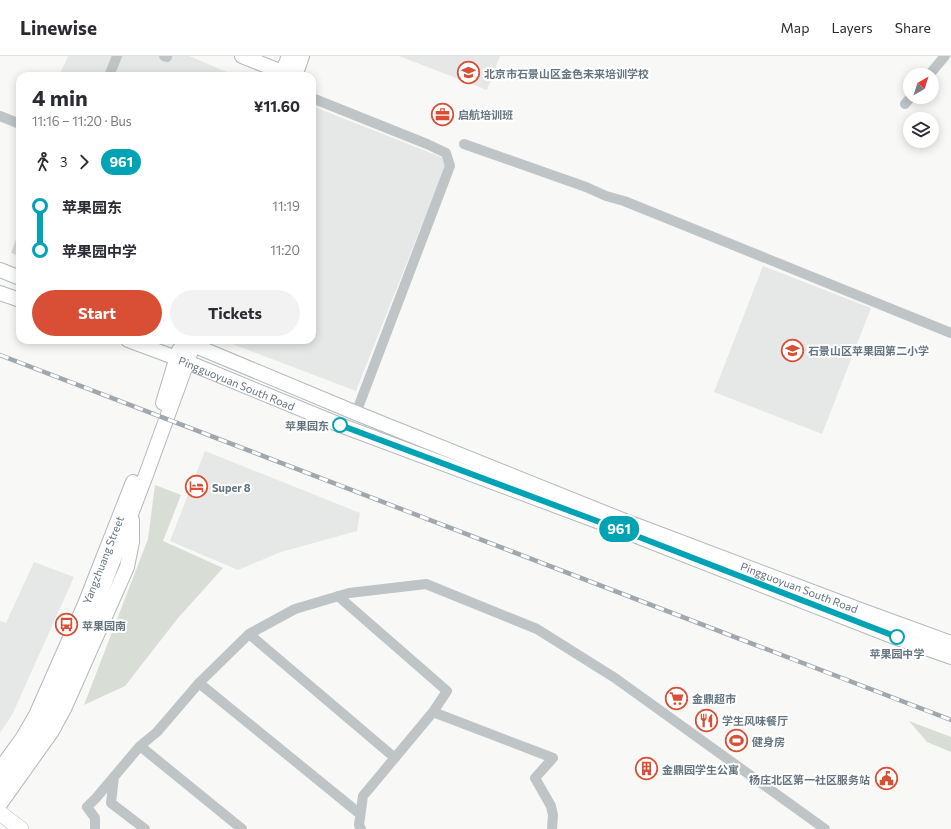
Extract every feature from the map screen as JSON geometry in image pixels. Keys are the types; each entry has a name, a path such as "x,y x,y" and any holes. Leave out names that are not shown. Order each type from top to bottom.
{"main road":[{"path":"242,56 281,72"},
{"path":"288,72 289,56"},
{"path":"290,72 302,56"},
{"path":"0,270 16,276"},
{"path":"0,293 16,299"},
{"name":"Pingguoyuan South Road","path":"139,344 182,360 340,425 621,530 898,638 951,657"},
{"name":"Yangzhuang Street","path":"0,786 42,726 95,608 146,475 186,344"},
{"name":"Pingguoyuan South Road","path":"194,344 356,412 625,521 951,643"},
{"name":"Yangzhuang Street","path":"0,769 22,739 36,715 74,628 158,416 182,360"},
{"name":"Yangzhuang Street","path":"0,804 52,731 64,708 127,567 132,542 132,512"},
{"path":"0,813 21,829"}],"street":[{"path":"110,72 117,56"},
{"path":"935,68 945,56"},
{"path":"316,100 446,153 450,166 356,412"},
{"path":"0,116 16,122"},
{"path":"464,144 586,187 606,196 624,201 951,333"},
{"path":"95,829 95,818 87,807 140,746 157,732 199,683 249,634 295,609 338,596 349,593 426,584 537,629 615,678 825,829"},
{"path":"338,596 447,691 433,712 362,796 359,825 361,829"},
{"path":"249,634 395,758"},
{"path":"199,683 360,814"},
{"path":"433,712 553,758 535,778 551,806 553,815 552,829"},
{"path":"140,746 242,829"},
{"path":"114,777 111,803 145,829"}],"shaded area":[{"path":"68,56 189,56 227,72 61,72"},
{"name":"北京市石景山区金色未来培训学校","path":"399,56 500,56 487,90"},
{"path":"316,108 441,157 446,164 356,391 233,344 316,344"},
{"path":"16,240 16,255 11,253"},
{"name":"石景山区苹果园第二小学","path":"763,266 871,308 822,434 714,392"},
{"path":"205,451 360,513 357,531 281,552 238,570 170,541"},
{"path":"155,485 181,495 163,541 223,568 178,618 125,686 84,705 148,539"},
{"path":"34,562 74,577 12,715 0,733 0,621 6,623"},
{"path":"909,721 951,737 951,752 927,742"}],"railway":[{"path":"0,355 951,720"}],"bus line":[{"name":"961","path":"340,425 621,530 897,637"}],"place":[{"name":"北京市石景山区金色未来培训学校","path":"468,73"},
{"name":"启航培训班","path":"442,114"},
{"name":"石景山区苹果园第二小学","path":"793,350"},
{"name":"苹果园东","path":"340,425"},
{"name":"Super 8","path":"197,487"},
{"name":"苹果园南","path":"66,625"},
{"name":"苹果园中学","path":"897,637"},
{"name":"金鼎超市","path":"677,698"},
{"name":"学生风味餐厅","path":"707,720"},
{"name":"健身房","path":"736,741"},
{"name":"金鼎园学生公寓","path":"647,769"},
{"name":"杨庄北区第一社区服务站","path":"886,779"}]}
